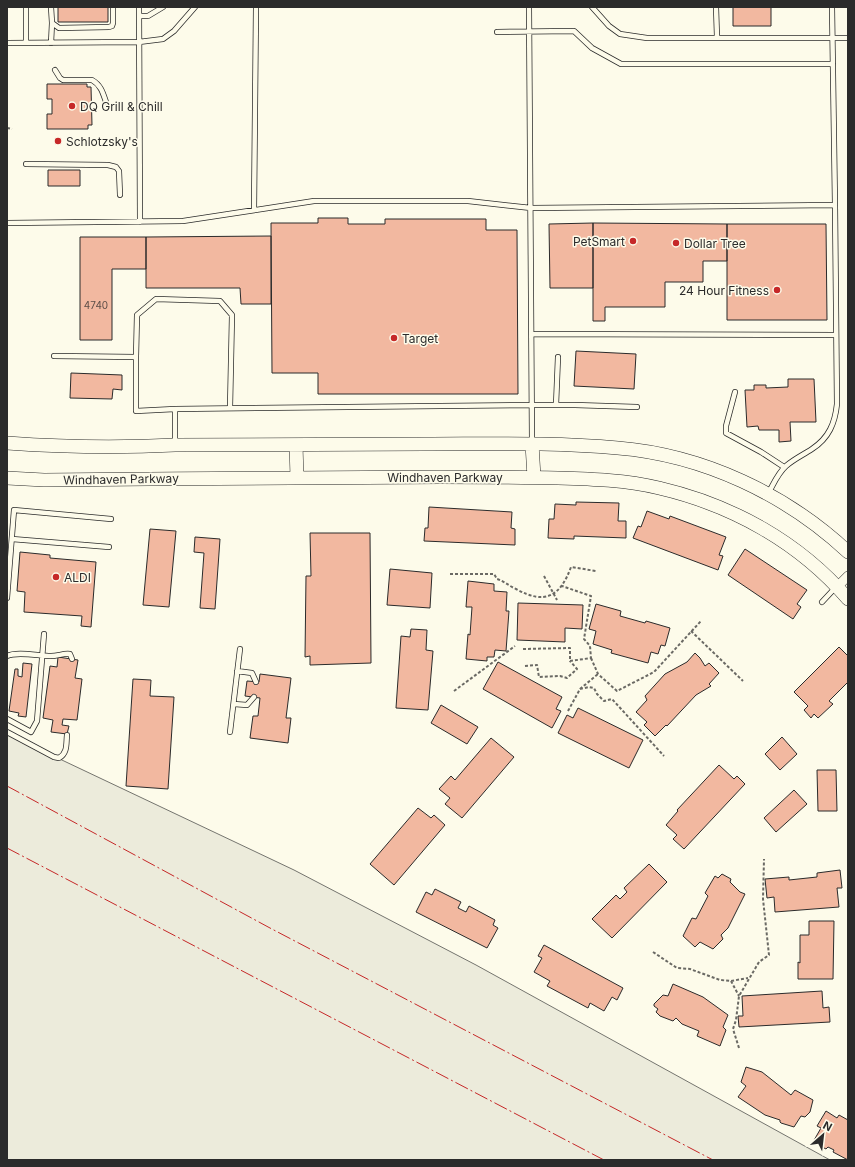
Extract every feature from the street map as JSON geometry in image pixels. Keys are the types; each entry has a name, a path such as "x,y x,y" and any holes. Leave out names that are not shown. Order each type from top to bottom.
{"main road":[{"path":"7,443 128,448 176,445 532,444 619,448 674,458 715,470 768,494 811,521 848,552"},
{"path":"532,444 534,477"},
{"path":"296,445 297,477"},
{"name":"Windhaven Parkway","path":"7,478 44,480 297,477 534,477 595,479 628,482 659,488 702,500 752,521 802,554 837,586 848,599"}],"street":[{"path":"837,586 848,576"}],"lane":[{"path":"26,7 26,43"},
{"path":"51,7 51,42"},
{"path":"52,23 59,28 109,27 112,26 113,23 113,7"},
{"path":"139,7 140,222"},
{"path":"139,16 148,16 163,7"},
{"path":"7,43 139,42 163,40 174,31 195,7"},
{"path":"254,210 256,7"},
{"path":"529,7 532,444"},
{"path":"592,7 609,26 620,34 647,38 848,38"},
{"path":"716,7 717,37"},
{"path":"768,494 784,467 821,443 828,435 836,417 832,7"},
{"path":"497,32 574,31 592,48 621,64 833,64"},
{"path":"55,70 63,80 92,80 96,82 103,92 106,102"},
{"path":"26,164 113,166 119,171 120,195"},
{"path":"7,223 183,221 314,201 468,201 531,208 835,205"},
{"path":"230,408 232,315 220,301 156,299 137,315 136,411 230,408 532,405 637,407"},
{"path":"532,334 836,335"},
{"path":"54,356 136,357"},
{"path":"556,405 558,357"},
{"path":"735,392 726,426 726,433 761,452 784,467"},
{"path":"175,409 176,445"},
{"path":"7,598 14,510 111,519"},
{"path":"12,539 109,547"},
{"path":"822,602 837,586"},
{"path":"7,719 31,732 37,721 44,634"},
{"path":"230,732 240,649"},
{"path":"7,656 12,654 57,656 66,653 70,654 72,659"},
{"path":"237,671 252,673 256,682"},
{"path":"234,704 247,705 254,697"},
{"path":"7,732 54,757 59,758 63,756 66,751 67,734"}],"path":[{"path":"7,128 12,129"},
{"path":"450,574 494,574 497,579 504,581 523,593 537,598 553,594 562,586 571,567 596,571"},
{"path":"544,576 557,600"},
{"path":"562,586 591,596 584,639 590,646 591,658 598,674 617,692 654,672 701,621"},
{"path":"691,631 743,681"},
{"path":"454,691 515,646"},
{"path":"523,649 570,648 570,661 577,669 567,678 560,676 539,676 537,665 525,666"},
{"path":"570,661 591,658"},
{"path":"568,711 580,689 598,674"},
{"path":"580,689 589,687 594,688 597,694 604,701 612,700 664,756"},
{"path":"739,1048 733,1029 736,1020 738,996 759,962 768,955 763,899 764,859"},
{"path":"653,952 678,968 690,968 720,980 731,981 748,978"},
{"path":"731,981 738,996"}],"shaded area":[{"path":"7,734 294,870 476,965 830,1160 7,1160"}],"building":[{"path":"58,7 108,7 108,22 58,22"},
{"path":"733,7 771,7 771,26 733,26"},
{"name":"DQ Grill & Chill","path":"47,84 87,84 87,87 91,87 92,125 88,125 88,129 47,129 47,114 52,114 52,99 47,99"},
{"path":"48,170 80,170 80,186 48,186"},
{"name":"Target","path":"318,218 348,218 348,224 385,224 385,219 486,219 486,230 517,230 518,394 318,394 318,373 272,373 271,223 318,223"},
{"path":"593,223 727,224 727,261 703,261 703,282 665,282 665,307 605,307 605,321 593,321"},
{"path":"593,223 593,288 550,288 549,224"},
{"name":"24 Hour Fitness","path":"727,224 826,224 827,320 727,320"},
{"path":"271,236 271,304 241,304 240,288 146,288 146,237"},
{"path":"80,237 146,237 146,269 112,269 112,340 80,340"},
{"path":"576,351 636,354 634,389 574,386"},
{"path":"71,373 122,375 122,390 113,389 112,399 70,398"},
{"path":"788,379 814,379 816,422 790,422 791,441 779,442 779,430 759,430 758,426 747,427 745,390 754,390 754,385 766,385 766,388 788,387"},
{"path":"576,502 619,503 618,521 626,521 626,538 574,536 574,539 548,538 549,519 554,519 555,504 576,505"},
{"path":"429,507 512,512 511,528 515,529 515,545 424,541 425,528 428,528"},
{"path":"647,511 669,519 670,516 726,537 719,555 723,556 718,570 633,538 638,526 641,527"},
{"path":"150,529 176,531 169,607 143,605"},
{"path":"310,533 370,533 371,663 310,665 310,656 305,657 306,576 311,576"},
{"path":"195,537 220,539 215,609 200,608 204,553 194,552"},
{"path":"745,549 807,590 797,604 801,607 793,619 728,575"},
{"name":"ALDI","path":"20,552 50,555 50,558 96,562 91,627 81,626 82,616 24,612 25,592 17,591"},
{"path":"390,569 432,573 430,608 387,605"},
{"path":"468,581 494,584 494,591 507,592 506,611 509,611 506,651 495,650 494,657 487,657 487,661 466,659 468,634 470,635 472,607 466,607"},
{"path":"518,603 583,605 582,629 565,628 565,642 517,640"},
{"path":"596,604 621,611 620,616 645,623 646,621 670,628 665,646 661,645 658,654 651,652 648,663 611,653 612,650 593,644 596,631 589,629"},
{"path":"411,629 427,630 426,650 433,651 428,710 396,708 401,636 410,637"},
{"path":"839,647 848,656 848,682 829,701 833,704 818,718 814,714 811,718 804,710 808,706 794,692"},
{"path":"695,653 705,666 709,663 719,673 709,684 711,686 696,695 667,726 666,725 655,736 644,725 647,722 636,712 647,700 645,696 665,674 687,662"},
{"path":"58,657 78,660 75,678 82,679 77,720 63,719 62,725 69,726 67,734 51,732 53,720 43,718 50,666 57,667"},
{"path":"498,662 562,697 556,709 561,711 552,728 483,689"},
{"path":"23,663 32,664 26,717 18,716 19,713 9,711 15,669 18,669 18,676 22,677"},
{"path":"260,674 291,678 286,718 291,718 288,743 250,738 253,716 258,716 260,698 245,696 247,681 259,682"},
{"path":"133,679 151,680 150,696 174,697 168,789 126,786"},
{"path":"441,705 478,727 467,744 431,723"},
{"path":"578,708 643,740 629,768 558,733 567,715 573,718"},
{"path":"782,737 797,754 780,770 765,754"},
{"path":"491,738 514,757 462,818 445,804 450,798 439,789 451,776 455,780"},
{"path":"719,765 734,779 737,776 745,784 684,849 673,839 677,835 666,825 678,811 677,810"},
{"path":"817,770 836,770 837,811 818,811"},
{"path":"794,790 807,804 776,832 764,818"},
{"path":"418,808 431,818 434,815 445,825 394,885 370,864"},
{"path":"649,864 667,882 612,938 592,919 616,895 620,899 627,892 624,888"},
{"path":"840,870 842,888 837,888 839,907 775,912 774,897 767,898 765,879 789,877 789,880 817,877 817,873"},
{"path":"722,874 731,879 730,882 740,892 745,894 728,928 721,935 723,939 713,949 700,942 695,947 683,936 692,918 696,919 708,896 705,893 715,876 718,878"},
{"path":"435,889 461,902 458,908 466,912 469,906 495,920 493,925 498,928 487,948 416,912 426,892 432,895"},
{"path":"809,921 834,921 833,979 798,979 798,962 800,963 800,935 809,935"},
{"path":"544,945 623,988 617,1000 612,997 604,1011 590,1003 588,1008 547,986 550,981 534,972 542,958 538,956"},
{"path":"673,984 703,997 728,1015 723,1027 726,1030 720,1046 697,1036 699,1031 682,1024 676,1018 673,1021 660,1016 656,1012 658,1009 654,1006 654,1004 663,995 668,996"},
{"path":"822,991 823,1008 829,1007 830,1022 739,1027 738,1016 743,1016 742,996"},
{"path":"746,1067 762,1072 791,1095 795,1090 813,1100 810,1112 805,1117 801,1116 794,1127 781,1123 780,1120 765,1115 738,1097 746,1086 741,1082"},
{"path":"826,1111 837,1118 839,1115 848,1120 848,1160 833,1152 834,1150 828,1147 826,1149 813,1142 821,1128 817,1126"}],"power":[{"path":"7,786 270,928 713,1160"},
{"path":"7,848 604,1160"}],"place":[{"name":"DQ Grill & Chill","path":"72,106"},
{"name":"Schlotzsky's","path":"58,141"},
{"name":"PetSmart","path":"633,241"},
{"name":"Dollar Tree","path":"676,243"},
{"name":"24 Hour Fitness","path":"777,290"},
{"name":"Target","path":"394,338"},
{"name":"ALDI","path":"56,577"}]}
